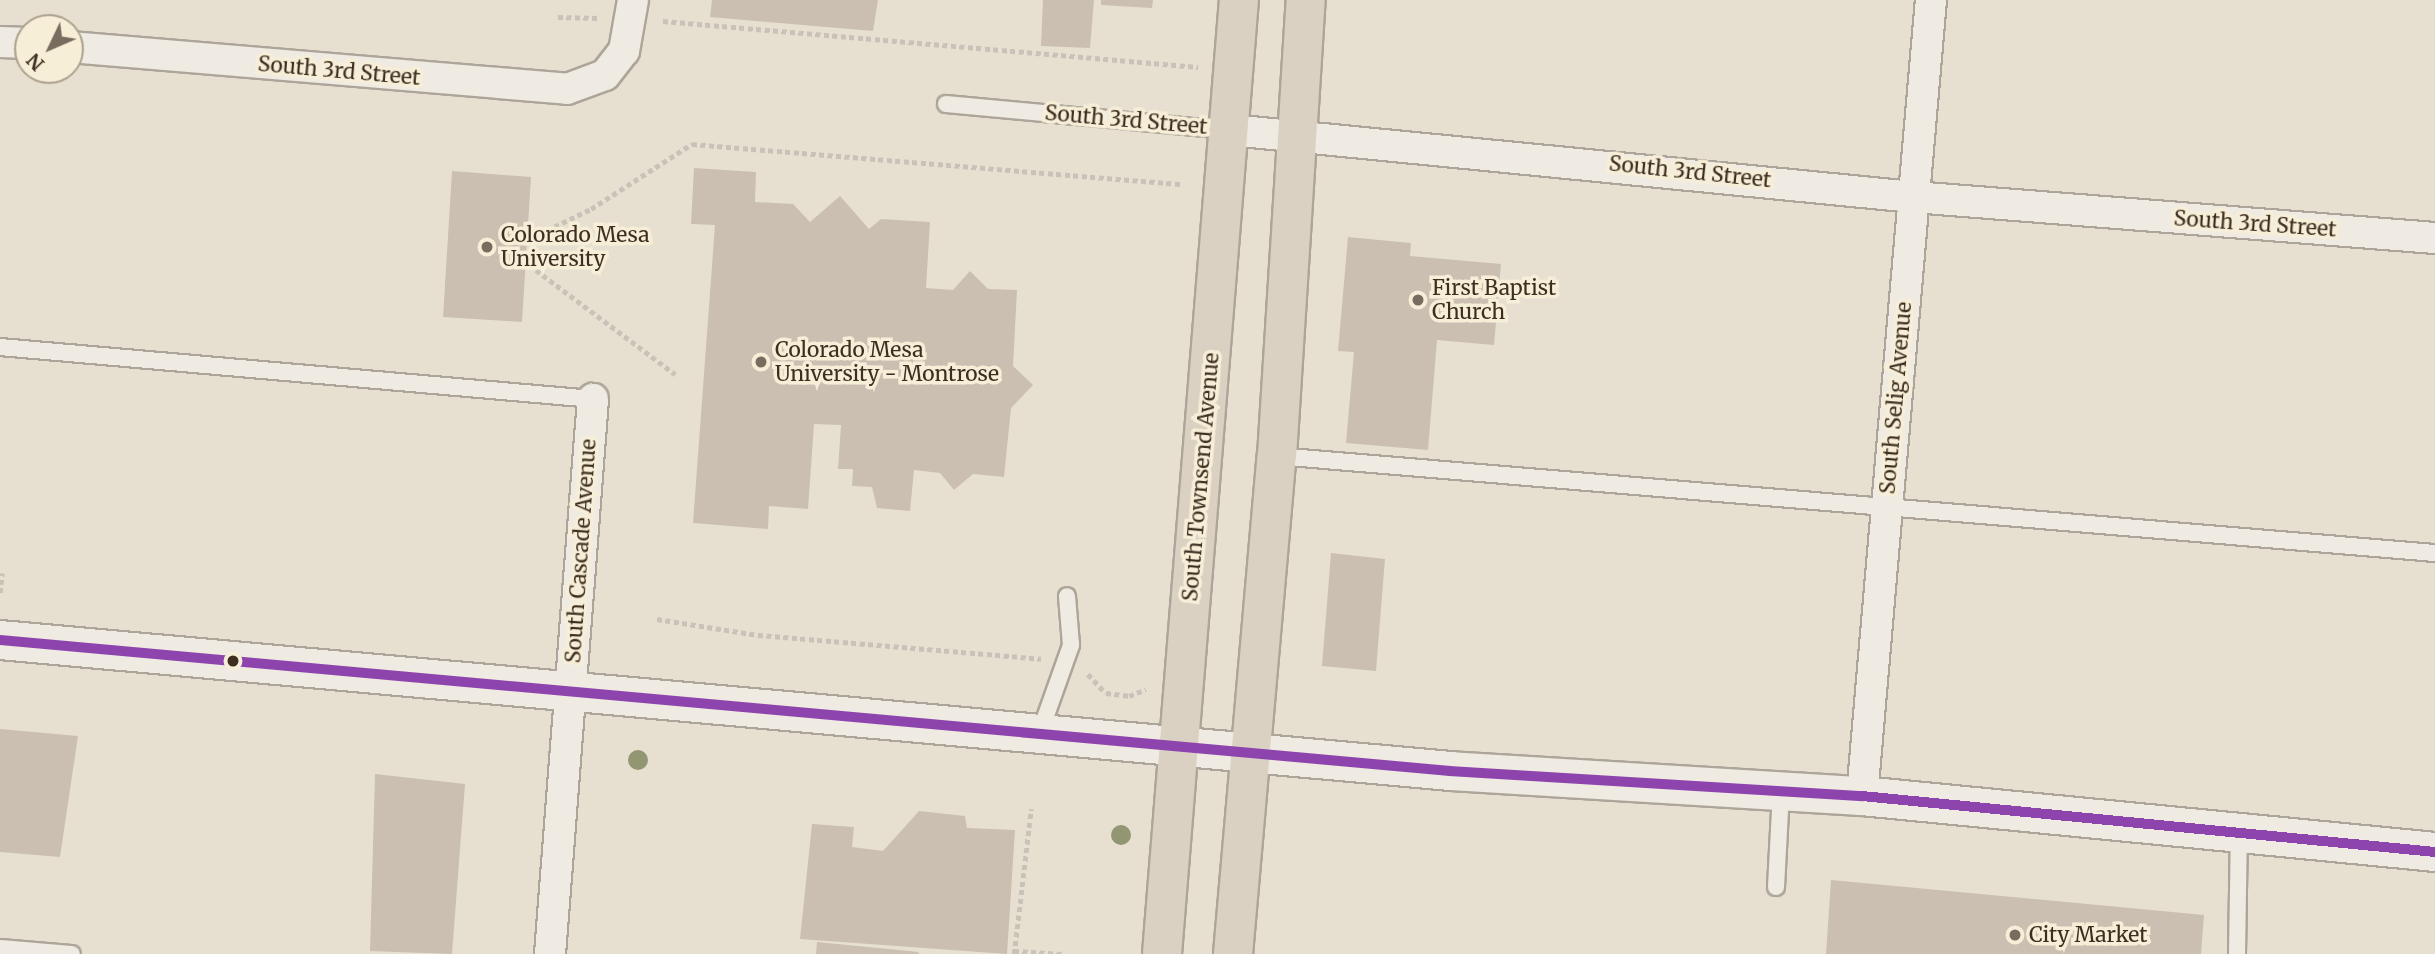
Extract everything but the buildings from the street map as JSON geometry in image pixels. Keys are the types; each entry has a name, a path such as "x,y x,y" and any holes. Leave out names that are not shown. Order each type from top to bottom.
{"highway":[{"name":"South Townsend Avenue","path":"1163,954 1178,746 1231,130 1239,0"},
{"path":"1233,954 1277,456 1306,0"}],"street":[{"name":"South Selig Avenue","path":"1862,796 1931,0"},
{"name":"South 3rd Street","path":"84,48 552,89 584,86 605,75 624,51 632,10"},
{"name":"South 3rd Street","path":"1231,130 1913,197 2435,238"},
{"name":"South Cascade Avenue","path":"550,954 593,399"},
{"path":"0,640 1250,753 1862,796 2435,852"}],"lane":[{"name":"South 3rd Street","path":"946,104 1231,130"},
{"path":"0,347 593,399"},
{"path":"1277,456 2435,553"},
{"path":"1039,735 1067,663 1067,596"},
{"path":"1776,887 1781,791"},
{"path":"2237,954 2239,832"},
{"path":"0,948 72,954"}],"path":[{"path":"558,17 632,10 1198,67"},
{"path":"539,233 590,209 692,144 1182,184"},
{"path":"536,270 675,374"},
{"path":"0,593 2,573"},
{"path":"657,619 758,635 1067,663 1079,665 1106,693 1129,696 1147,688"},
{"path":"1031,809 1014,952 1063,954"}],"transit line":[{"path":"0,640 1450,771 1862,796 2435,852"}],"place":[{"name":"Colorado Mesa University","path":"487,247"},
{"name":"First Baptist Church","path":"1418,300"},
{"name":"Colorado Mesa University - Montrose","path":"761,362"},
{"name":"City Market","path":"2015,935"}]}
